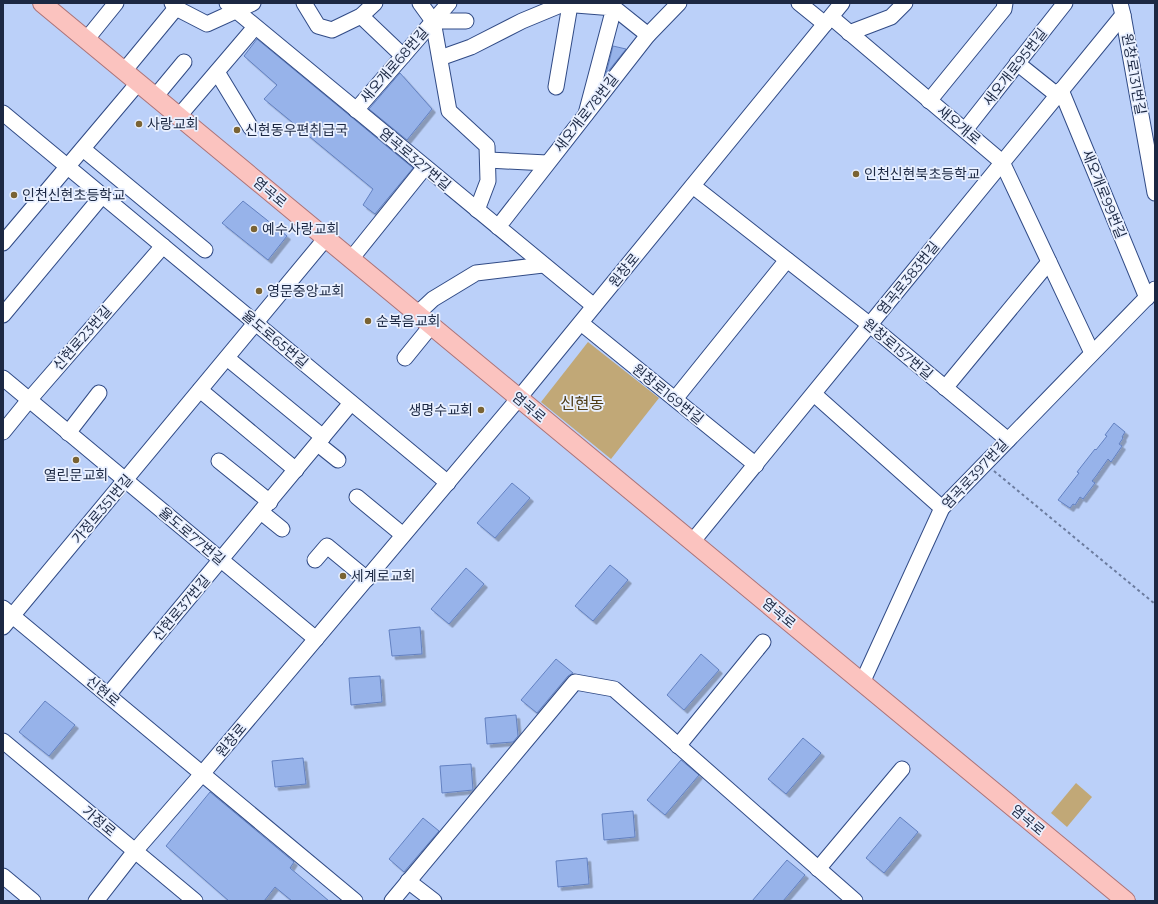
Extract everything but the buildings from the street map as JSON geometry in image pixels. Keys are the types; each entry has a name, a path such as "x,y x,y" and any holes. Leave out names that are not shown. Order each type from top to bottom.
{"main road":[{"name":"염곡로","path":"51,6 86,40 1126,901"}],"street":[{"path":"86,40 116,3"},
{"path":"124,71 174,6 207,24 232,7 253,3"},
{"path":"304,3 318,26 332,30 360,16 374,3"},
{"path":"420,3 433,21 466,21"},
{"name":"새오개로68번길","path":"356,110 449,3"},
{"name":"새오개로78번길","path":"498,227 648,35 679,3"},
{"name":"새오개로","path":"799,3 849,33 1002,162 1092,353"},
{"name":"원창로","path":"96,901 135,851 202,774 519,398 842,3"},
{"path":"849,33 891,18 906,3"},
{"path":"929,100 1004,9 1006,3"},
{"name":"새오개로95번길","path":"965,130 1065,3"},
{"path":"440,58 471,46 522,21 563,4 611,6 648,35"},
{"path":"556,87 570,5"},
{"path":"586,114 611,6"},
{"name":"염곡로327번길","path":"232,7 594,306"},
{"path":"1002,162 1059,93 1121,9"},
{"name":"원창로131번길","path":"1121,9 1154,185"},
{"path":"360,16 403,56"},
{"name":"새오개로68번길","path":"433,21 449,111 487,146 488,181 478,210"},
{"path":"179,116 255,27"},
{"path":"155,97 184,62"},
{"path":"1017,63 1059,93"},
{"path":"217,72 251,128"},
{"path":"3,243 138,83"},
{"name":"새오개로99번길","path":"1059,93 1151,293"},
{"name":"율도로65번길","path":"3,113 448,483"},
{"path":"82,149 205,250"},
{"path":"488,160 547,164"},
{"name":"염곡로383번길","path":"692,542 1002,162"},
{"path":"351,259 425,167"},
{"name":"원창로157번길","path":"693,186 870,325 1008,440"},
{"path":"3,315 102,196"},
{"name":"가정로351번길","path":"6,617 125,480 326,238"},
{"name":"신현로23번길","path":"3,432 163,246"},
{"path":"675,399 787,260"},
{"path":"945,388 1049,262"},
{"path":"417,314 433,299 476,273 543,265"},
{"name":"염곡로397번길","path":"862,683 942,508 1151,293"},
{"name":"원창로169번길","path":"581,323 756,465"},
{"path":"405,358 431,326"},
{"path":"227,358 321,440 338,460"},
{"name":"율도로77번길","path":"3,378 316,639"},
{"path":"200,390 296,470"},
{"path":"68,432 99,393"},
{"path":"814,394 942,508"},
{"name":"신현로37번길","path":"108,695 222,560 351,403"},
{"path":"219,461 265,507 282,529"},
{"path":"357,497 403,536"},
{"path":"316,560 327,546 367,579"},
{"name":"신현로","path":"6,617 108,695 355,901"},
{"path":"678,746 763,642"},
{"path":"392,901 575,682 614,689 855,901"},
{"name":"가정로","path":"3,741 196,901"},
{"path":"818,869 902,768"},
{"path":"3,876 34,901"},
{"path":"408,882 434,901"}],"path":[{"path":"992,470 1155,604"}],"shaded area":[{"path":"588,342 659,398 611,459 541,402"},
{"path":"1076,783 1092,797 1067,827 1051,813"}],"place":[{"name":"사랑교회","path":"139,124"},
{"name":"신현동우편취급국","path":"237,130"},
{"name":"인천신현북초등학교","path":"856,174"},
{"name":"인천신현초등학교","path":"14,195"},
{"name":"예수사랑교회","path":"254,229"},
{"name":"영문중앙교회","path":"259,291"},
{"name":"순복음교회","path":"368,321"},
{"name":"생명수교회","path":"481,410"},
{"name":"열린문교회","path":"76,460"},
{"name":"세계로교회","path":"343,576"}],"district":[{"name":"신현동","path":"582,403"}]}
